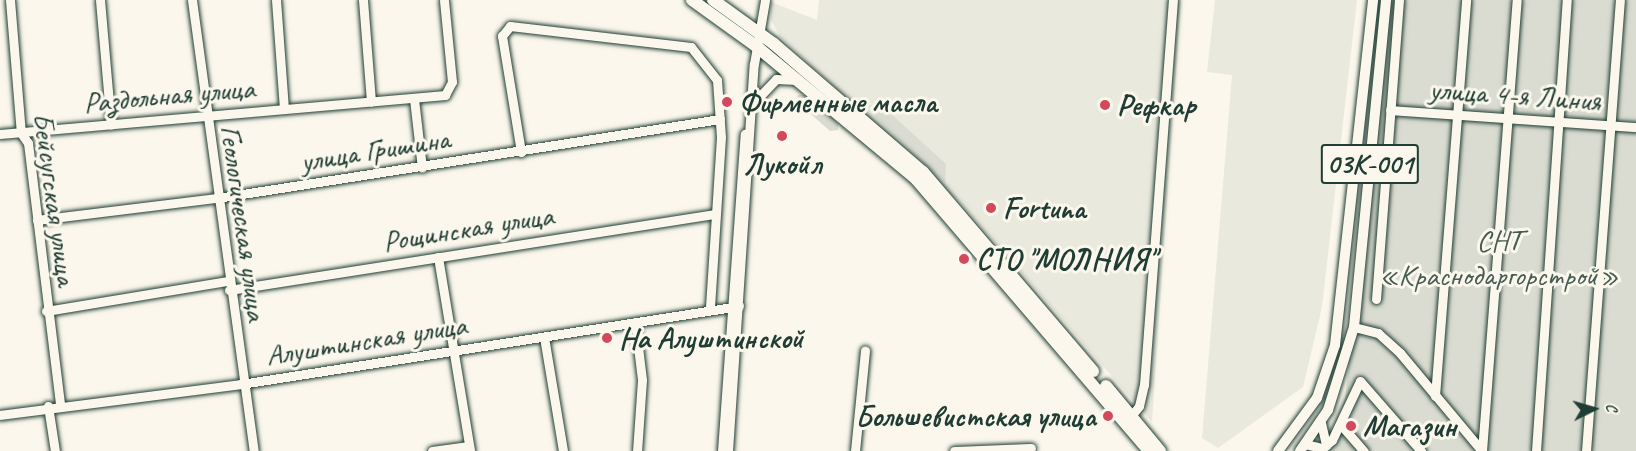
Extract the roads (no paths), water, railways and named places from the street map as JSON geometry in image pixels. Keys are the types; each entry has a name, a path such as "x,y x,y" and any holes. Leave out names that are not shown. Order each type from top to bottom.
{"highway":[{"path":"692,0 757,36 797,80 916,179 1128,420 1160,451"},
{"path":"713,0 923,172 1128,420 1149,451"}],"main road":[{"name":"03К-001","path":"1278,451 1317,398 1335,345 1373,0"},
{"name":"03К-001","path":"1302,448 1322,423 1344,371 1354,327 1386,0"}],"street":[{"name":"Бейсугская улица","path":"10,0 21,133 28,143 46,311 60,404"},
{"path":"100,0 111,125"},
{"name":"Геологическая улица","path":"192,0 241,384 254,451"},
{"path":"276,0 284,109"},
{"path":"363,0 370,102"},
{"name":"Раздольная улица","path":"0,134 414,99 450,93 444,0"},
{"path":"729,451 735,306 757,36 765,0"},
{"path":"1128,420 1144,385 1173,0"},
{"path":"1376,299 1399,0"},
{"path":"1436,396 1466,0"},
{"path":"1482,451 1510,118 1517,0"},
{"path":"1536,451 1567,0"},
{"path":"1587,451 1620,0"},
{"path":"521,152 502,36 510,26 691,47 717,80 720,119 710,308"},
{"path":"722,451 752,117 757,36"},
{"path":"752,117 762,88 776,80 797,80"},
{"path":"414,99 422,168"},
{"name":"улица 4-я Линия","path":"1390,110 1636,127"},
{"name":"улица Гришина","path":"37,220 217,198 422,168 720,119"},
{"name":"Рощинская улица","path":"46,311 438,257 714,214"},
{"path":"432,451 469,448 438,257"},
{"name":"Алуштинская улица","path":"0,415 60,404 241,384 544,337 710,308 735,306"},
{"path":"635,322 642,380 637,451"},
{"path":"1354,327 1378,333 1436,396 1482,451"},
{"path":"544,337 563,451"},
{"path":"855,451 865,350"},
{"path":"1302,448 1326,445 1341,425 1362,382 1421,451"},
{"path":"48,406 55,451"},
{"path":"1322,423 1326,445"},
{"path":"1341,425 1364,451"},
{"path":"954,451 1031,448"}],"place":[{"name":"Фирменные масла","path":"727,102"},
{"name":"Рефкар","path":"1105,105"},
{"name":"Лукойл","path":"782,136"},
{"name":"Fortuna","path":"991,208"},
{"name":"СТО \"МОЛНИЯ\"","path":"964,259"},
{"name":"На Алуштинской","path":"607,338"},
{"name":"Большевистская улица","path":"1108,416"},
{"name":"Магазин","path":"1351,426"}],"park label":[{"name":"СНТ «Краснодаргорстрой»","path":"1499,257"}]}
